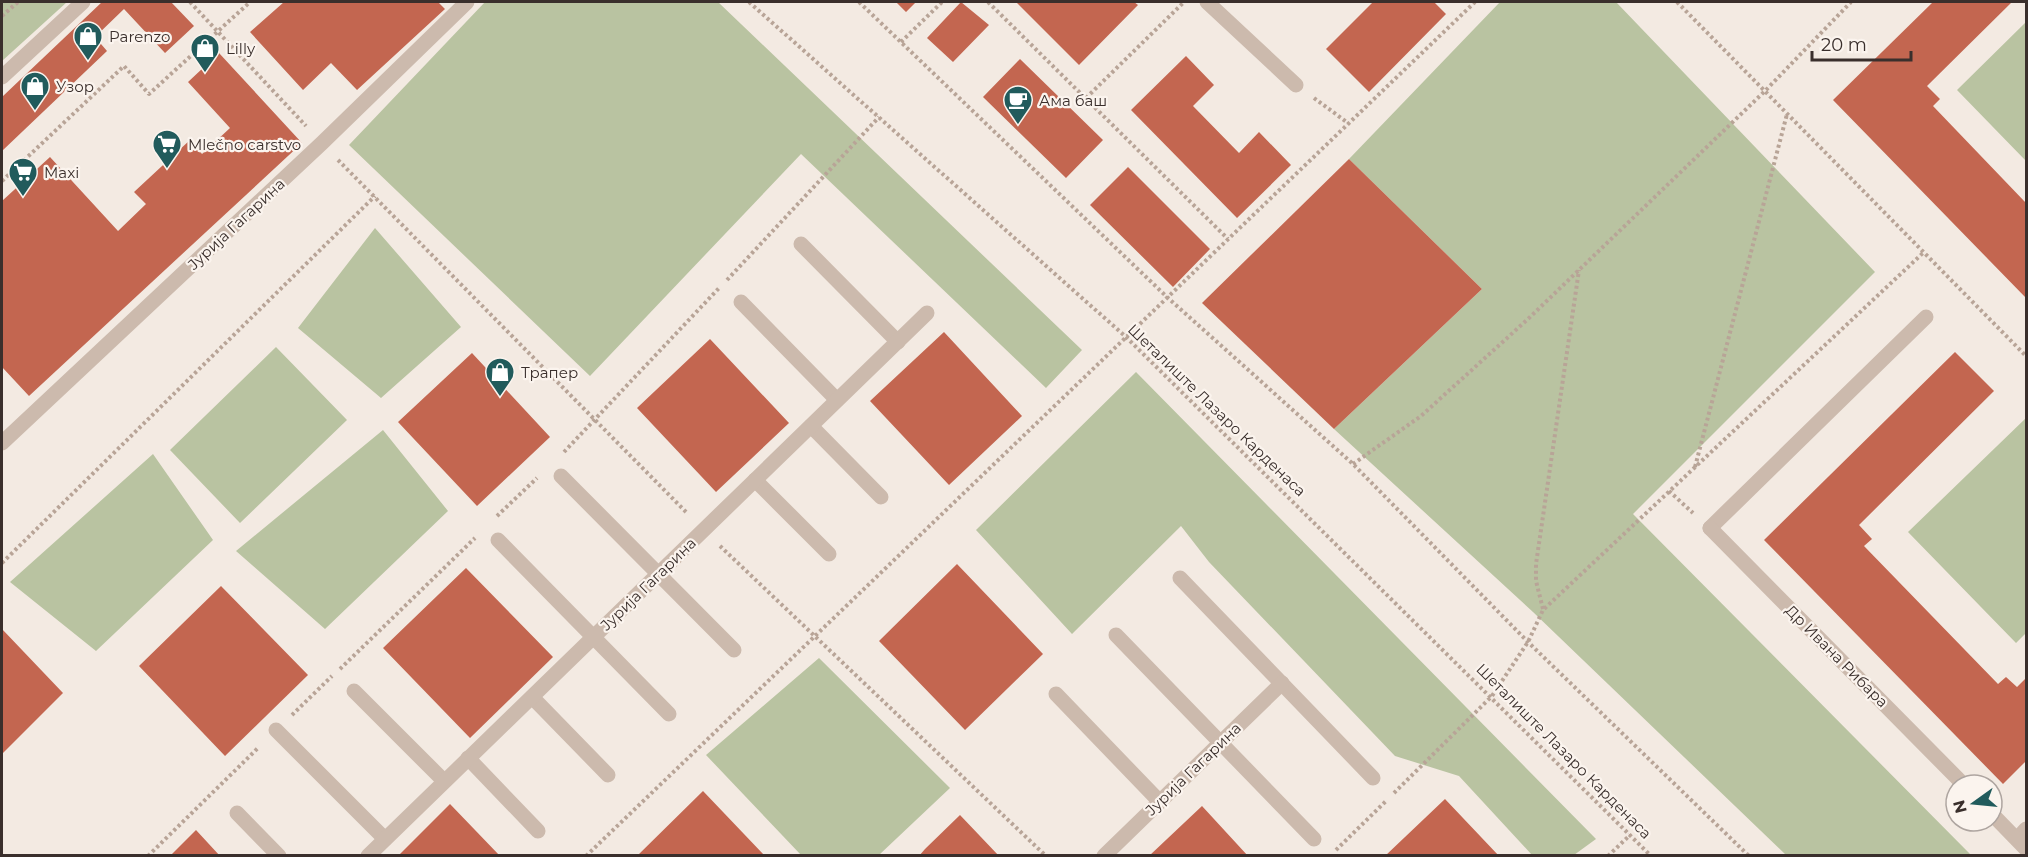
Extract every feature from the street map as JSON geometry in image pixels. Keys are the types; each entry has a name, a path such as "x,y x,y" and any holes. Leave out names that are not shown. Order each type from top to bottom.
{"street":[{"path":"2,77 83,2"},
{"name":"Јурија Гагарина","path":"2,443 322,143 467,2"},
{"path":"1207,2 1296,86"},
{"path":"801,244 898,342"},
{"path":"741,302 837,400"},
{"name":"Јурија Гагарина","path":"368,855 927,313"},
{"path":"1710,528 1926,317"},
{"path":"811,426 881,497"},
{"path":"561,476 734,650"},
{"path":"755,480 829,554"},
{"name":"Др Ивана Рибара","path":"1710,528 1952,773"},
{"path":"498,540 669,714"},
{"path":"1180,578 1373,777"},
{"path":"1116,635 1314,839"},
{"name":"Јурија Гагарина","path":"1104,855 1282,683"},
{"path":"354,691 444,781"},
{"path":"1056,694 1160,802"},
{"path":"532,697 608,775"},
{"path":"276,730 386,839"},
{"path":"468,758 538,831"},
{"path":"237,813 279,855"},
{"path":"2004,823 2023,839"}],"path":[{"path":"2,16 18,2"},
{"path":"190,2 322,143 703,530 1046,855"},
{"path":"2,181 124,66 149,94 250,2"},
{"name":"Шеталиште Лазаро Карденаса","path":"749,2 1126,337 1651,855"},
{"path":"859,2 1167,297 1353,464 1528,642 1749,855"},
{"path":"901,42 942,2"},
{"path":"988,2 1228,238"},
{"path":"1086,98 1184,2"},
{"path":"586,855 1475,2"},
{"path":"1677,2 2026,356"},
{"path":"1353,464 1421,416 1579,270 1765,91 1851,2"},
{"path":"1296,86 1348,123"},
{"path":"1695,468 1788,114"},
{"path":"558,458 596,421 879,117"},
{"path":"2,563 375,196"},
{"path":"1331,855 1492,696 1528,642 1543,610 1924,252"},
{"path":"1543,610 1536,581 1536,564 1579,270"},
{"path":"494,520 542,473"},
{"path":"1669,491 1710,528"},
{"path":"148,855 477,536"},
{"path":"1608,855 1630,835"}],"green space":[{"path":"2,2 67,2 2,61"},
{"path":"485,2 718,2 1082,350 1046,388 801,154 590,376 349,145"},
{"path":"1500,2 1616,2 1875,272 1633,514 1944,828 1944,833 1949,833 1971,855 1786,855 1533,612 1334,429 1482,289 1349,159"},
{"path":"2026,22 2026,161 1957,90"},
{"path":"375,228 461,327 381,398 298,328"},
{"path":"276,347 347,420 240,523 170,450"},
{"path":"1136,372 1596,839 1574,855 1532,855 1459,776 1395,756 1209,562 1181,526 1072,634 976,530"},
{"path":"2026,418 2026,633 2016,643 1908,532"},
{"path":"383,430 448,511 325,629 236,551"},
{"path":"153,454 213,540 96,651 10,582"},
{"path":"819,658 950,788 879,855 801,855 706,755"}],"building":[{"path":"102,2 171,2 194,26 165,53 124,9 95,37 107,51 2,151 2,97"},
{"path":"284,2 438,2 445,9 357,90 331,63 303,90 250,32"},
{"path":"896,2 916,2 906,12"},
{"path":"961,2 989,25 953,62 927,38"},
{"path":"1016,2 1134,2 1138,5 1079,65"},
{"path":"1373,2 1434,2 1446,14 1369,92 1326,49"},
{"path":"1933,2 2012,2 1927,86 1940,99 1933,106 2026,203 2026,298 1833,100"},
{"path":"219,53 302,143 29,396 2,367 2,201 50,157 118,231 146,204 134,192 190,140 202,154 230,128 188,82"},
{"path":"1186,56 1214,85 1193,106 1239,153 1259,132 1291,165 1237,218 1131,110"},
{"path":"1020,59 1103,140 1066,178 983,97"},
{"path":"1349,159 1482,289 1334,429 1202,303"},
{"path":"1128,167 1210,249 1173,287 1090,205"},
{"path":"944,332 1022,416 949,485 870,401"},
{"path":"710,339 789,423 716,492 637,408"},
{"path":"1955,352 1994,391 1859,525 1872,539 1864,546 1998,684 2006,677 2017,687 2026,678 2026,761 2004,783 2004,773 1992,773 1764,540"},
{"path":"472,353 550,437 477,506 398,422"},
{"path":"957,564 1043,654 965,730 879,641"},
{"path":"466,568 553,657 470,738 383,648"},
{"path":"221,586 308,675 225,756 139,666"},
{"path":"2,629 63,693 2,754"},
{"path":"703,791 765,856 637,856"},
{"path":"1445,799 1499,856 1385,856"},
{"path":"450,804 500,856 398,856"},
{"path":"1202,806 1248,856 1149,856"},
{"path":"960,815 999,856 919,856 925,849"},
{"path":"196,830 220,856 170,856"}],"place":[{"name":"Parenzo","path":"88,62"},
{"name":"Lilly","path":"205,74"},
{"name":"Узор","path":"35,112"},
{"name":"Ама баш","path":"1018,126"},
{"name":"Mlečno carstvo","path":"167,170"},
{"name":"Maxi","path":"23,198"},
{"name":"Трапер","path":"500,398"}]}
